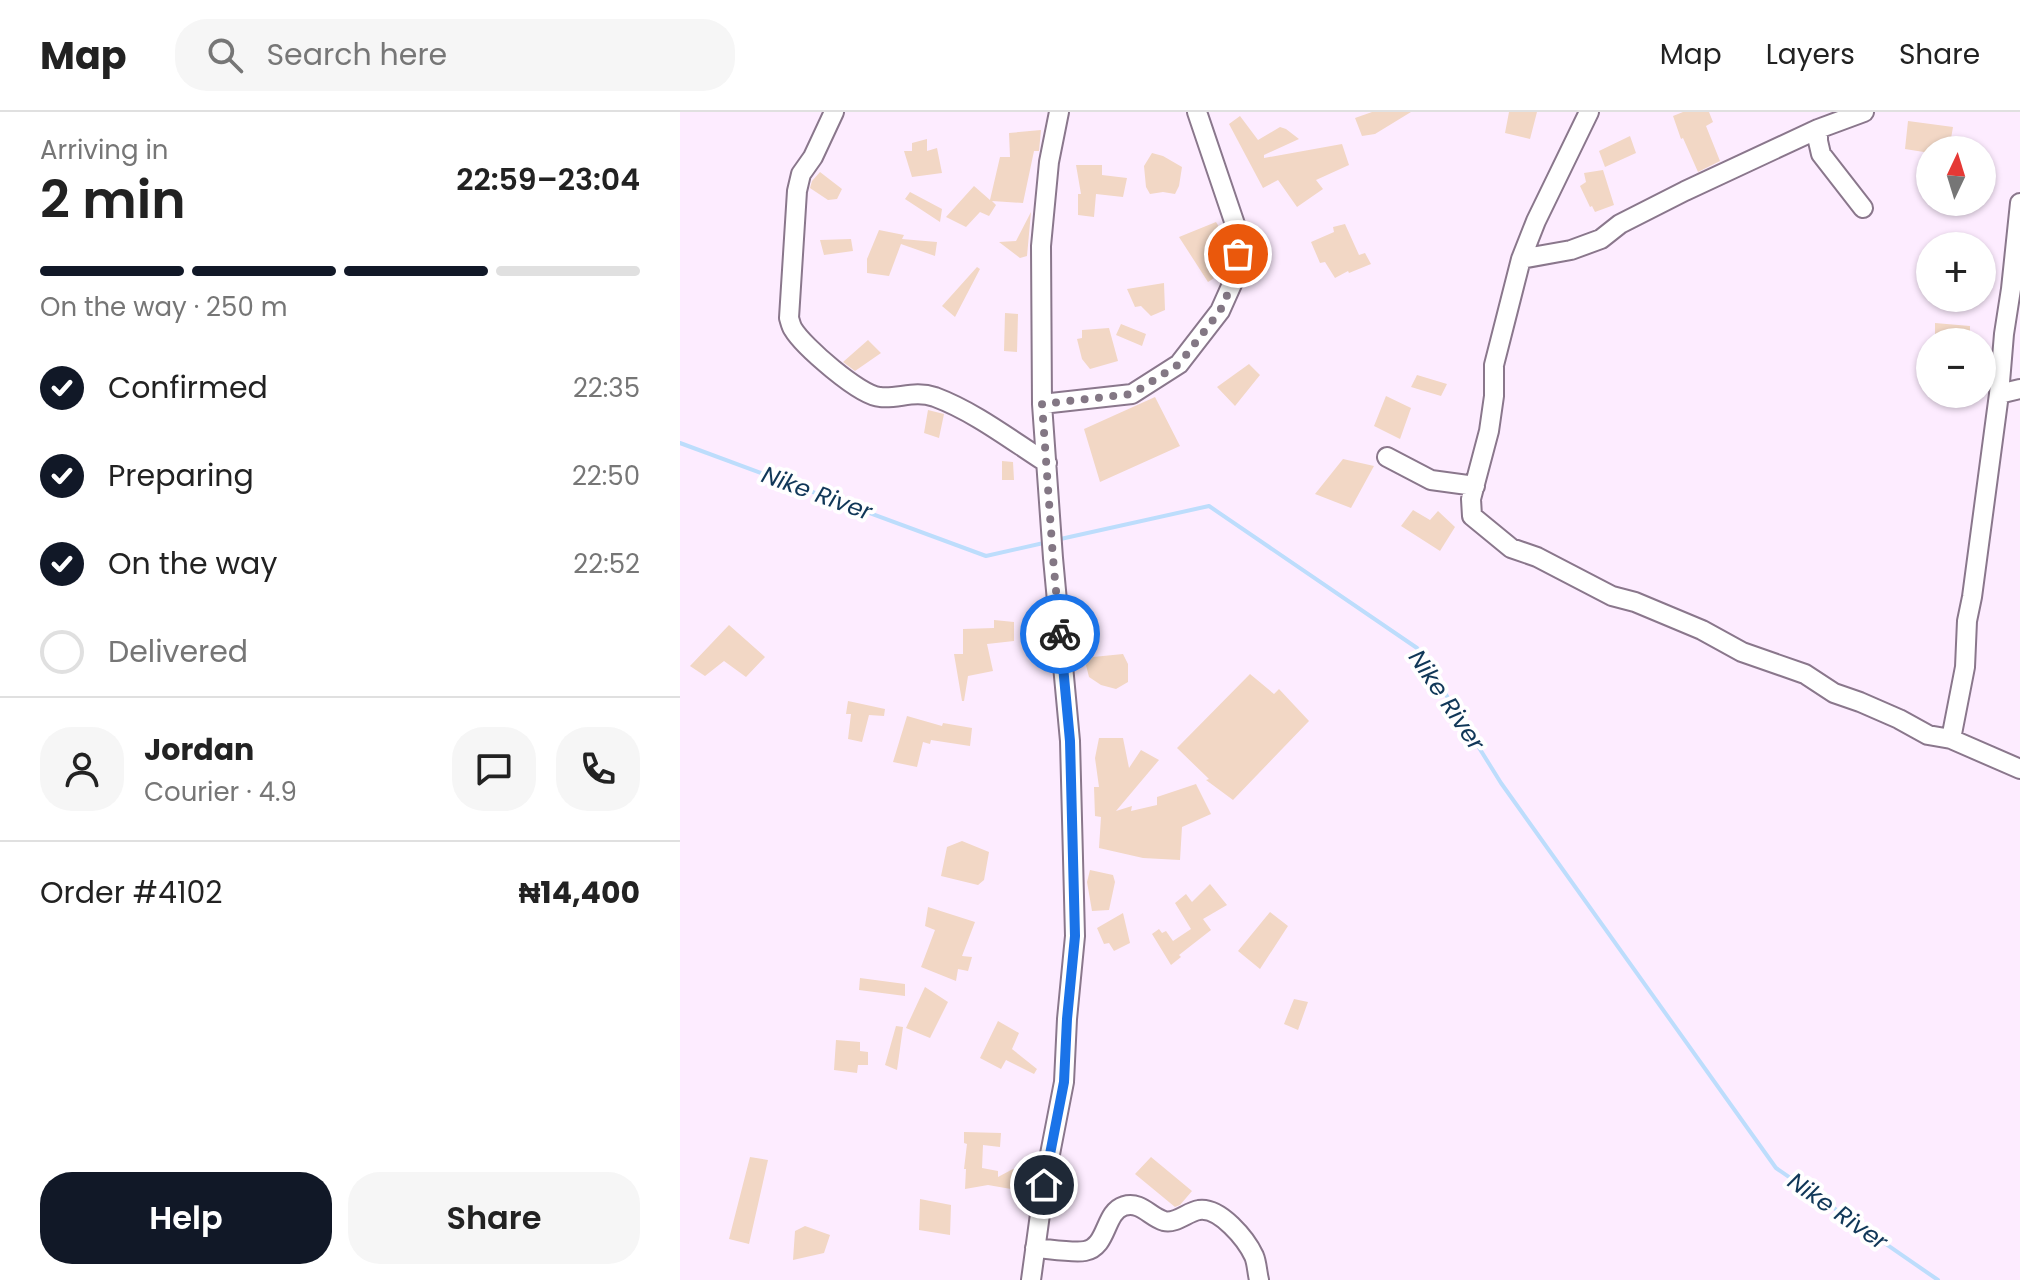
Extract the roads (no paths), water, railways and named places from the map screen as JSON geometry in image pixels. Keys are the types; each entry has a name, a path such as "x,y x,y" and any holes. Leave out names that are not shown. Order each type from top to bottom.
{"street":[{"path":"834,112 813,157 801,174 797,191 789,318 793,330 826,365 869,394 879,397 912,393 932,396 962,409 1047,463"},
{"path":"1031,1280 1044,1185 1064,1082 1075,936 1070,741 1042,404 1041,246 1049,162 1059,112"},
{"path":"1042,404 1132,394 1179,364 1220,311 1237,273 1239,236 1197,112"},
{"path":"1589,112 1521,259 1494,365 1489,431 1471,499 1472,516 1511,548 1537,557 1612,596 1635,602 1702,630 1742,652 1805,674 1834,693 1899,719 1928,735 1951,739 2020,769"},
{"path":"1521,259 1571,250 1601,239 1620,224 1818,129 1864,112"},
{"path":"1818,129 1821,154 1863,208"},
{"path":"1951,739 1965,667 1967,621 1999,394 2020,203"},
{"path":"1999,394 2020,389"},
{"path":"1387,457 1431,480 1475,486"},
{"path":"1035,1248 1086,1251 1095,1247 1116,1210 1126,1205 1139,1206 1163,1221 1173,1221 1201,1209 1214,1213 1238,1231 1254,1257 1259,1280"}],"waterway":[{"name":"Nike River","path":"680,443 986,556 1048,542"},
{"name":"Nike River","path":"1056,540 1209,506 1417,648 1501,783 1776,1168 1938,1280"}]}
